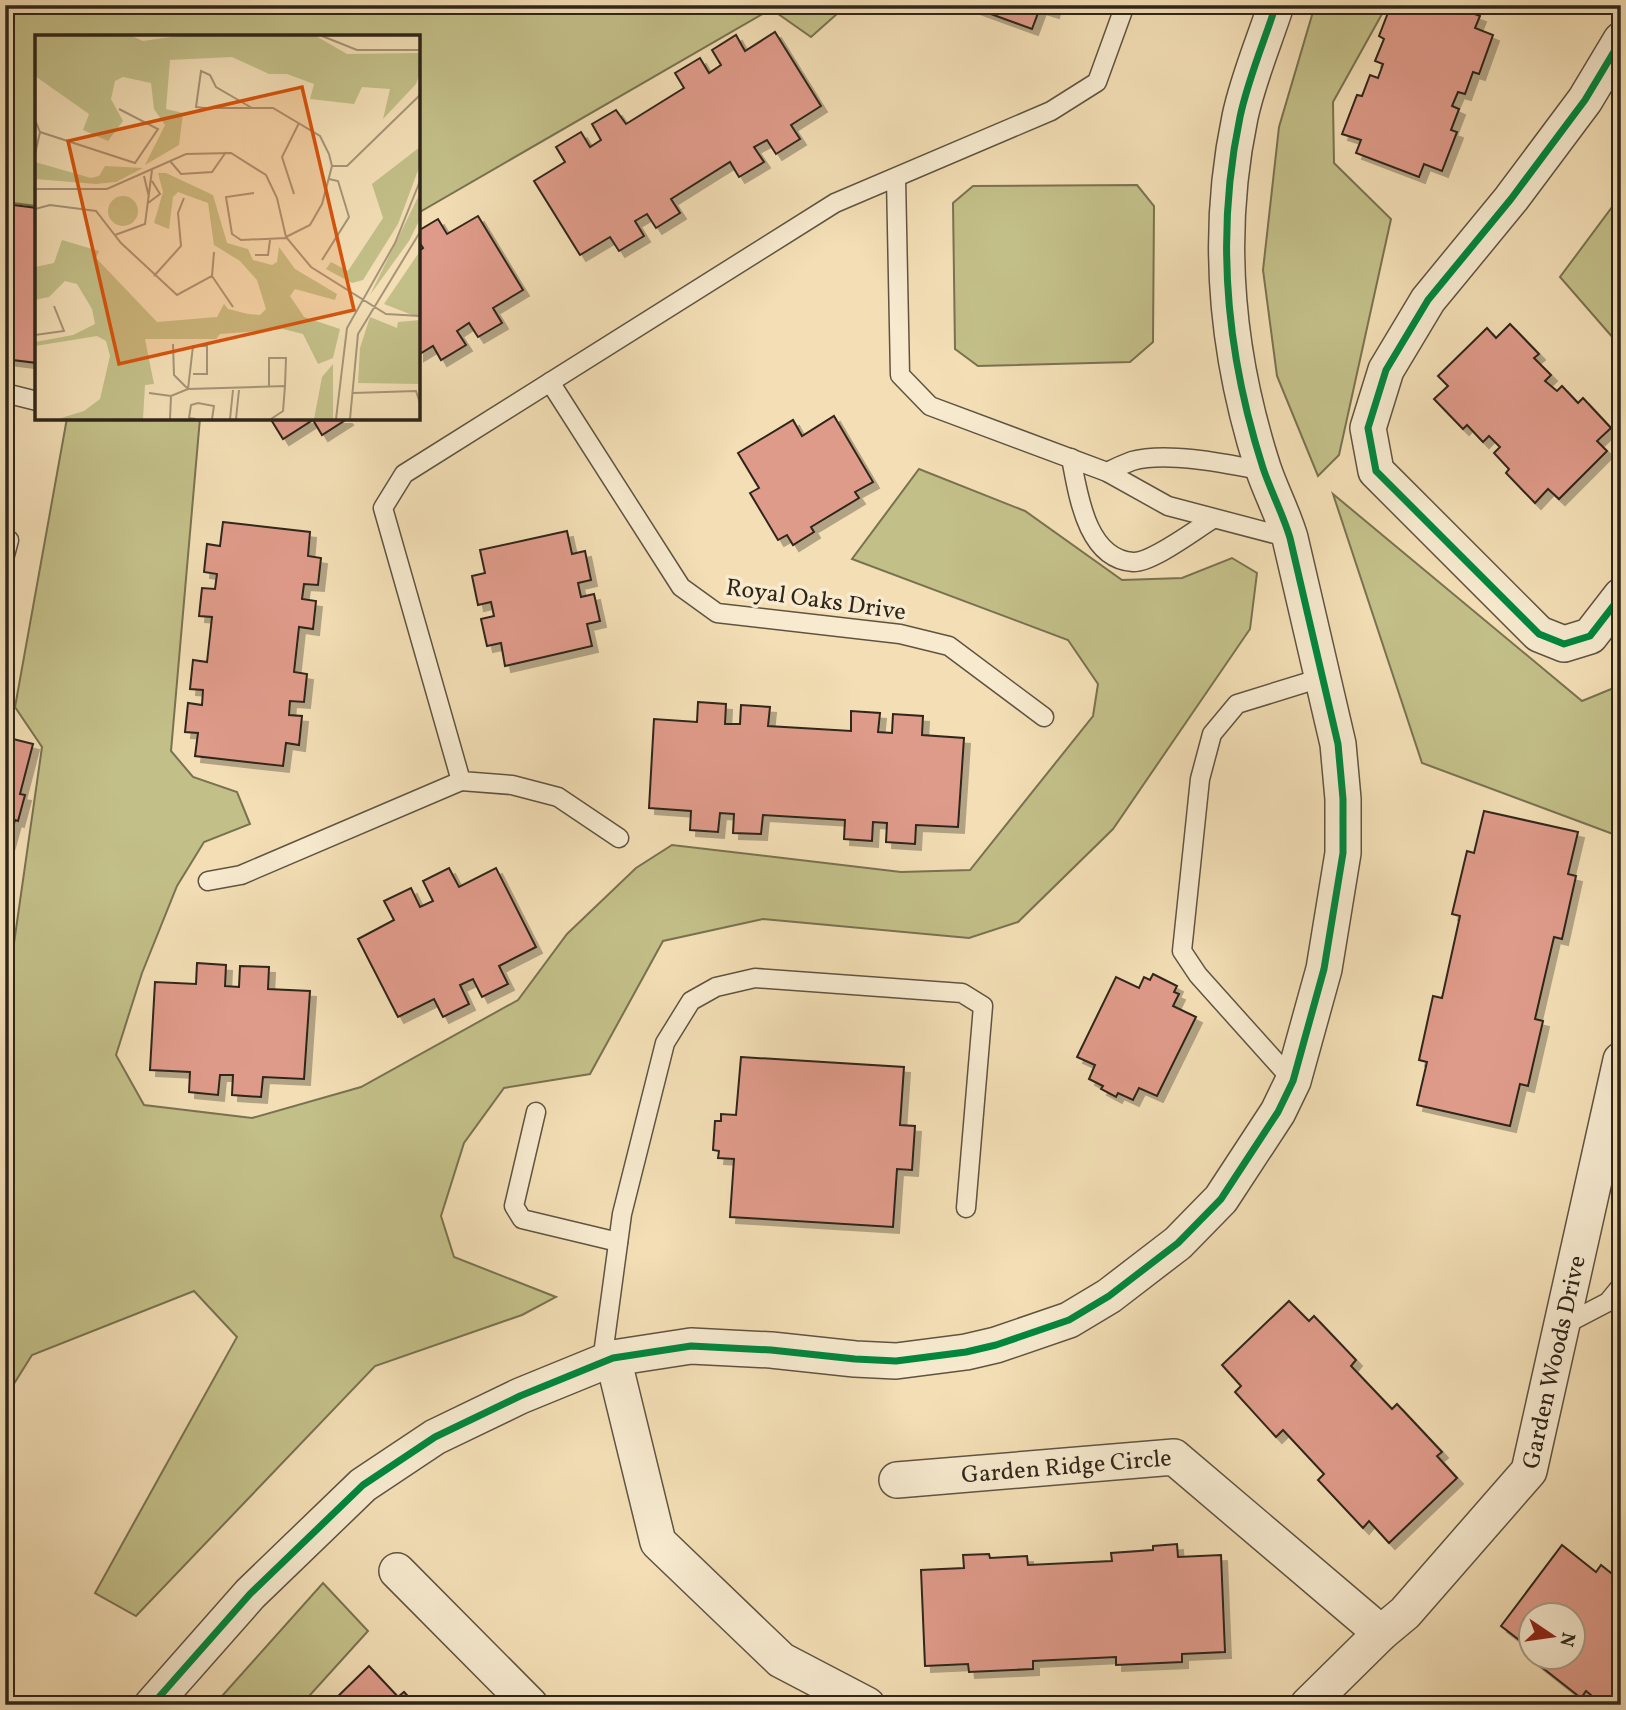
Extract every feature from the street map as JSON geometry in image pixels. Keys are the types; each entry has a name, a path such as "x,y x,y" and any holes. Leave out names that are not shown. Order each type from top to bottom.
{"street":[{"path":"152,1705 250,1594 363,1485 435,1437 520,1396 607,1360 691,1346 896,1361 966,1352 996,1345 1069,1320 1109,1296 1178,1243 1221,1199 1278,1112 1293,1081 1324,969 1343,853 1343,799 1338,744 1290,538 1264,471 1240,382 1226,277 1228,193 1240,115 1276,5"},
{"path":"1621,40 1571,119 1511,199 1428,300 1386,370 1368,428 1376,471 1539,634 1564,644 1590,636 1621,596"},
{"name":"Garden Woods Drive","path":"1308,1705 1405,1613 1529,1471 1621,1060"},
{"path":"607,1360 658,1542 781,1660 867,1705"},
{"name":"Garden Ridge Circle","path":"897,1480 1174,1457 1381,1633"},
{"path":"397,1571 530,1705"}],"lane":[{"path":"461,781 383,508 404,474 835,204 1051,111 1097,82 1125,5"},
{"path":"896,178 900,375 930,405 1107,472 1168,506 1290,538"},
{"name":"Royal Oaks Drive","path":"550,382 681,587 717,613 900,634 949,646 1044,717"},
{"path":"5,393 35,400"},
{"path":"1071,458 1079,498 1094,538 1111,555 1134,562 1157,554 1213,519"},
{"path":"1107,472 1134,461 1167,458 1226,463 1264,471"},
{"path":"5,540 9,540 5,555"},
{"path":"1293,1081 1198,975 1182,951 1200,779 1212,734 1237,704 1321,678"},
{"path":"208,881 242,875 461,781 513,785 558,797 619,838"},
{"path":"607,1360 622,1214 665,1043 691,1000 716,987 755,978 962,993 983,1006 967,1208"},
{"path":"536,1112 514,1206 522,1219 618,1242"},
{"path":"1562,1326 1608,1302 1621,1286"}],"shaded area":[{"path":"5,5 847,5 811,37 771,9 420,212 420,35 35,35 35,206 5,202"},
{"path":"1315,5 1387,5 1333,102 1334,163 1391,219 1339,455 1318,476 1277,376 1263,270 1279,127"},
{"path":"1137,185 1154,206 1153,342 1130,362 978,366 955,349 953,203 973,186"},
{"path":"1621,195 1621,347 1560,277"},
{"path":"67,420 200,420 171,751 193,777 237,792 250,824 204,842 177,886 142,973 116,1055 144,1105 252,1118 361,1087 518,1000 567,934 636,868 672,845 901,872 970,870 1093,716 1098,684 1068,640 852,559 919,469 1025,511 1122,580 1182,578 1232,558 1257,573 1250,629 1113,829 1018,922 969,938 763,919 663,941 590,1074 504,1088 464,1143 441,1216 454,1257 556,1297 522,1315 375,1366 136,1616 95,1593 237,1337 194,1291 32,1355 5,1398 5,1006 42,747 15,707"},
{"path":"1333,494 1582,701 1621,685 1621,837 1422,763"},
{"path":"323,1583 368,1631 301,1705 214,1705"}],"building":[{"path":"966,5 1055,5 1053,12 1040,8 1032,29"},
{"path":"1391,5 1452,5 1480,16 1475,28 1493,35 1479,74 1473,72 1465,94 1458,92 1452,106 1459,109 1451,130 1457,132 1442,171 1424,164 1419,177 1356,153 1361,140 1342,134 1357,95 1362,96 1370,75 1378,78 1383,64 1375,61 1384,39 1379,36"},
{"path":"775,32 821,106 791,125 800,139 776,154 767,140 754,147 764,162 739,177 730,162 671,199 680,213 656,228 647,214 635,221 644,236 619,251 610,237 580,255 534,181 565,162 556,147 581,132 590,147 601,140 592,124 616,110 626,124 684,88 675,73 700,58 709,73 721,65 712,50 736,35 745,51"},
{"path":"5,204 35,208 35,363 5,359"},
{"path":"478,216 523,290 493,308 502,323 478,337 469,323 457,331 466,345 441,360 433,346 420,354 420,250 423,248 420,243 420,230 438,219 447,234"},
{"path":"1510,324 1539,354 1534,358 1551,375 1545,381 1557,391 1562,386 1578,403 1583,398 1611,428 1597,441 1607,451 1559,499 1548,489 1535,503 1506,473 1509,469 1494,453 1500,447 1489,436 1483,442 1467,425 1463,429 1434,399 1448,386 1438,376 1487,328 1496,338"},
{"path":"834,416 873,482 855,492 859,498 811,527 814,532 793,545 787,535 778,540 750,493 759,488 738,453 793,420 802,436"},
{"path":"271,420 313,420 283,439"},
{"path":"313,420 345,420 322,435"},
{"path":"223,522 310,532 308,556 321,558 318,585 304,584 302,599 316,601 313,629 299,627 294,672 307,674 304,702 290,701 289,715 302,716 299,745 286,743 283,766 195,756 198,733 185,732 188,703 202,705 203,690 190,689 193,660 207,662 212,617 199,616 202,588 215,589 217,574 204,572 207,544 220,546"},
{"path":"567,531 572,554 585,551 591,580 578,583 581,597 594,594 600,621 587,624 592,646 505,666 501,643 487,646 481,619 494,616 491,602 478,605 472,576 485,573 480,550"},
{"path":"698,702 726,704 725,724 740,724 741,705 770,707 768,726 851,731 851,711 880,713 878,732 892,733 893,714 923,716 922,735 964,738 958,827 916,825 915,844 886,842 887,823 873,822 872,841 844,839 845,820 763,815 761,834 733,833 734,814 720,813 718,832 690,830 691,811 649,808 654,719 697,722"},
{"path":"5,737 33,744 20,794 25,795 5,856"},
{"path":"1484,811 1578,832 1568,874 1576,876 1562,939 1554,937 1535,1019 1543,1021 1528,1086 1520,1084 1510,1126 1417,1105 1427,1062 1419,1060 1433,996 1442,998 1460,916 1452,914 1467,851 1474,853"},
{"path":"449,868 459,887 496,868 536,947 499,966 508,984 482,997 473,979 460,985 469,1004 443,1017 434,999 398,1017 358,939 394,920 384,901 411,888 420,907 433,901 423,881"},
{"path":"197,963 226,965 225,986 239,987 240,966 269,967 268,989 310,991 304,1079 263,1077 261,1097 232,1095 233,1075 220,1075 218,1095 189,1092 190,1072 150,1070 155,982 196,984"},
{"path":"1153,974 1177,986 1174,992 1179,994 1173,1006 1196,1017 1157,1096 1139,1088 1133,1100 1118,1093 1116,1097 1089,1079 1095,1065 1077,1057 1116,977 1139,988 1144,977 1150,980"},
{"path":"741,1057 904,1067 900,1125 915,1126 912,1170 897,1169 893,1227 730,1217 734,1159 718,1158 719,1151 713,1150 715,1121 721,1121 721,1114 736,1115"},
{"path":"1289,1301 1309,1321 1314,1316 1356,1360 1351,1366 1392,1409 1397,1404 1442,1452 1437,1456 1457,1478 1389,1543 1369,1521 1363,1528 1318,1480 1324,1474 1283,1430 1276,1437 1235,1392 1241,1386 1222,1365"},
{"path":"1177,1544 1178,1557 1221,1555 1225,1652 1182,1654 1182,1662 1116,1665 1116,1657 1033,1661 1033,1669 969,1672 968,1664 925,1666 921,1570 964,1568 963,1555 989,1554 990,1558 1027,1556 1028,1565 1112,1561 1111,1553 1153,1550 1153,1546"},
{"path":"1562,1545 1596,1572 1601,1565 1621,1581 1621,1705 1603,1705 1586,1691 1581,1698 1548,1672 1588,1672 1588,1602 1519,1602"},
{"path":"1518,1603 1518,1639 1501,1626"},
{"path":"369,1666 398,1697 404,1692 416,1705 329,1705"}],"cycle path":[{"path":"152,1705 250,1594 363,1485 435,1437 520,1396 613,1358 691,1346 896,1361 966,1352 996,1345 1069,1320 1109,1296 1178,1243 1221,1199 1278,1112 1293,1081 1324,969 1343,853 1343,799 1338,744 1290,538 1250,425 1240,381 1228,294 1228,206 1232,162 1243,103 1276,5"},
{"path":"1621,40 1585,100 1511,199 1428,300 1386,370 1368,428 1376,471 1539,634 1564,644 1590,636 1621,596"}]}
